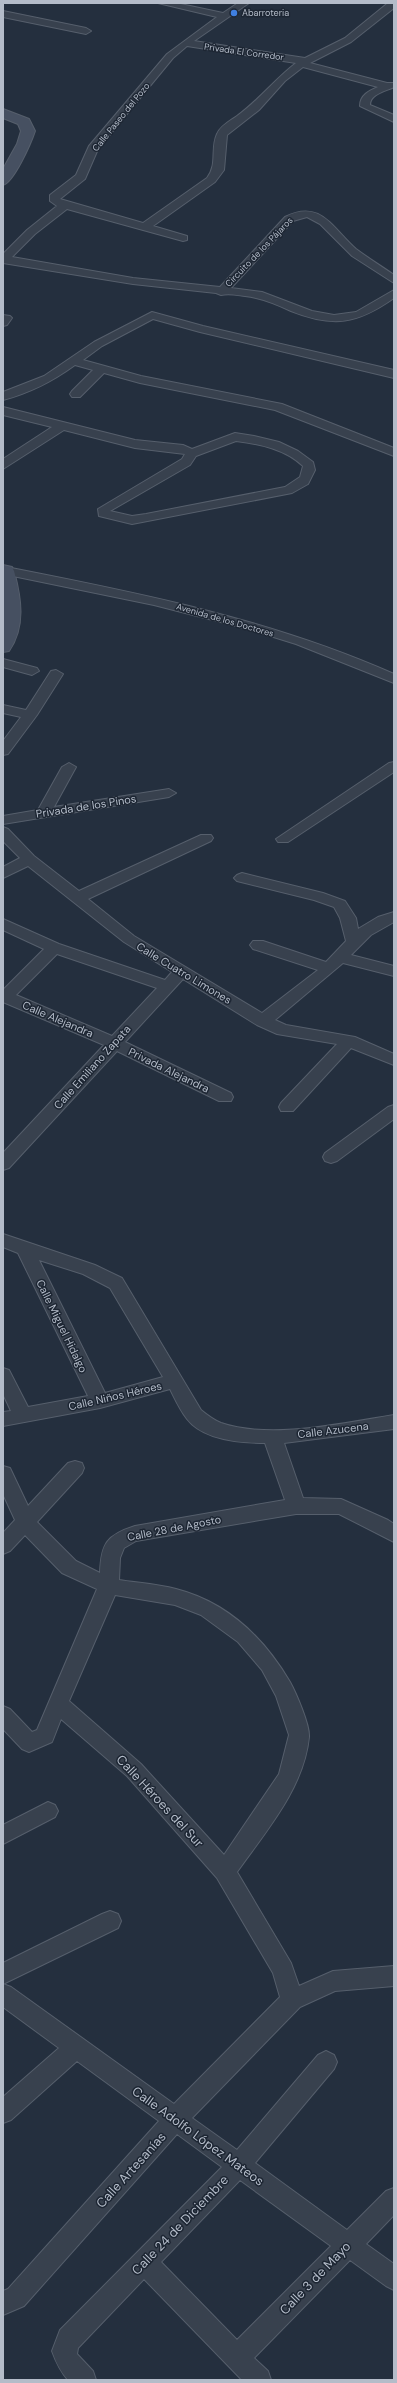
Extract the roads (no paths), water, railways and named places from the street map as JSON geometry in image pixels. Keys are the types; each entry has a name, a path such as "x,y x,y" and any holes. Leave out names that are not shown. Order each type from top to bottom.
{"main road":[{"path":"3,113 24,122 28,131 24,144 3,181"},
{"path":"3,647 11,630 13,613 5,571"}],"street":[{"path":"163,3 224,16"},
{"name":"Calle Paseo del Pozo","path":"65,205 54,201 54,197 81,177 93,148 170,56 185,43 244,3"},
{"path":"143,228 211,180 219,170 222,134 228,127 255,108 281,79 300,64 348,40 362,27 394,3"},
{"path":"3,14 86,31"},
{"name":"Privada El Corredor","path":"185,43 300,64 387,87"},
{"path":"387,87 370,94 365,101 365,106 394,119"},
{"path":"65,205 183,238"},
{"name":"Circuito de los Pájaros","path":"4,259 45,220 65,205"},
{"name":"Circuito de los Pájaros","path":"221,292 289,219 302,213 320,218 350,250 394,280"},
{"name":"Circuito de los Pájaros","path":"4,259 133,281 221,292 239,292 274,298 313,315 334,320 345,320 362,314 394,293"},
{"path":"3,396 23,390 48,379 98,344 152,315 200,329 394,374"},
{"path":"73,361 278,407 394,452"},
{"path":"76,394 101,368"},
{"path":"3,411 135,444 183,449 192,453 225,439 245,438 281,448 304,459 309,465 309,473 304,480 288,490 228,502 132,520 116,518 104,513 104,509 186,462 192,453"},
{"path":"3,464 61,426"},
{"name":"Avenida de los Doctores","path":"5,571 190,608 335,653 394,679"},
{"path":"3,663 32,671"},
{"path":"3,751 30,715 56,674"},
{"path":"3,709 30,715"},
{"path":"283,839 394,766"},
{"path":"44,813 69,767"},
{"name":"Privada de los Pinos","path":"3,820 169,793"},
{"name":"Calle Cuatro Limones","path":"3,832 29,859 79,897 129,939 263,1021 283,1030 349,1041 394,1060"},
{"path":"79,897 206,838"},
{"path":"3,873 29,859"},
{"path":"242,878 318,896 340,904 348,918 354,943"},
{"path":"263,1021 334,963 370,926 382,919 394,917"},
{"path":"3,924 54,948 166,986"},
{"path":"258,945 334,963 394,971"},
{"path":"4,996 54,948"},
{"name":"Calle Emiliano Zapata","path":"3,1164 113,1043 182,971"},
{"name":"Calle Alejandra","path":"4,996 113,1043"},
{"path":"287,1107 349,1041"},
{"name":"Privada Alejandra","path":"113,1043 225,1097"},
{"path":"331,1157 394,1111"},
{"path":"3,1240 25,1250 103,1275 116,1283 175,1381"},
{"name":"Calle Miguel Hidalgo","path":"25,1250 100,1401"},
{"path":"3,1375 22,1415"},
{"name":"Calle Niños Héroes","path":"3,1419 100,1401 175,1381 194,1415 214,1428 236,1434 272,1436"},
{"name":"Calle Azucena","path":"272,1436 325,1433 394,1422"},
{"path":"272,1436 296,1506"},
{"path":"3,1546 26,1523 75,1468"},
{"path":"3,1473 26,1523 69,1567 109,1586 176,1597 208,1609 245,1636 269,1664 286,1694 299,1735 289,1777 259,1824 225,1870"},
{"name":"Calle 28 de Agosto","path":"3,1715 30,1743 46,1736 57,1703 91,1632 109,1586 113,1548 122,1538 135,1534 296,1506 341,1507 381,1525 394,1534"},
{"name":"Calle Héroes del Sur","path":"57,1703 134,1770 225,1870 283,1970 292,2000"},
{"path":"3,1835 48,1810"},
{"path":"3,1974 110,1921"},
{"path":"292,2000 333,1982 394,1976"},
{"name":"Calle Adolfo López Mateos","path":"3,1994 394,2278"},
{"name":"Calle Artesanías","path":"3,2303 16,2298 175,2119 292,2000"},
{"path":"3,2112 76,2047"},
{"name":"Calle 24 de Diciembre","path":"84,2380 68,2362 64,2351 69,2339 238,2165 326,2062"},
{"name":"Calle 3 de Mayo","path":"237,2358 394,2199"},
{"path":"144,2262 259,2380"}],"place":[{"name":"Abarroteria","path":"234,13"}]}
